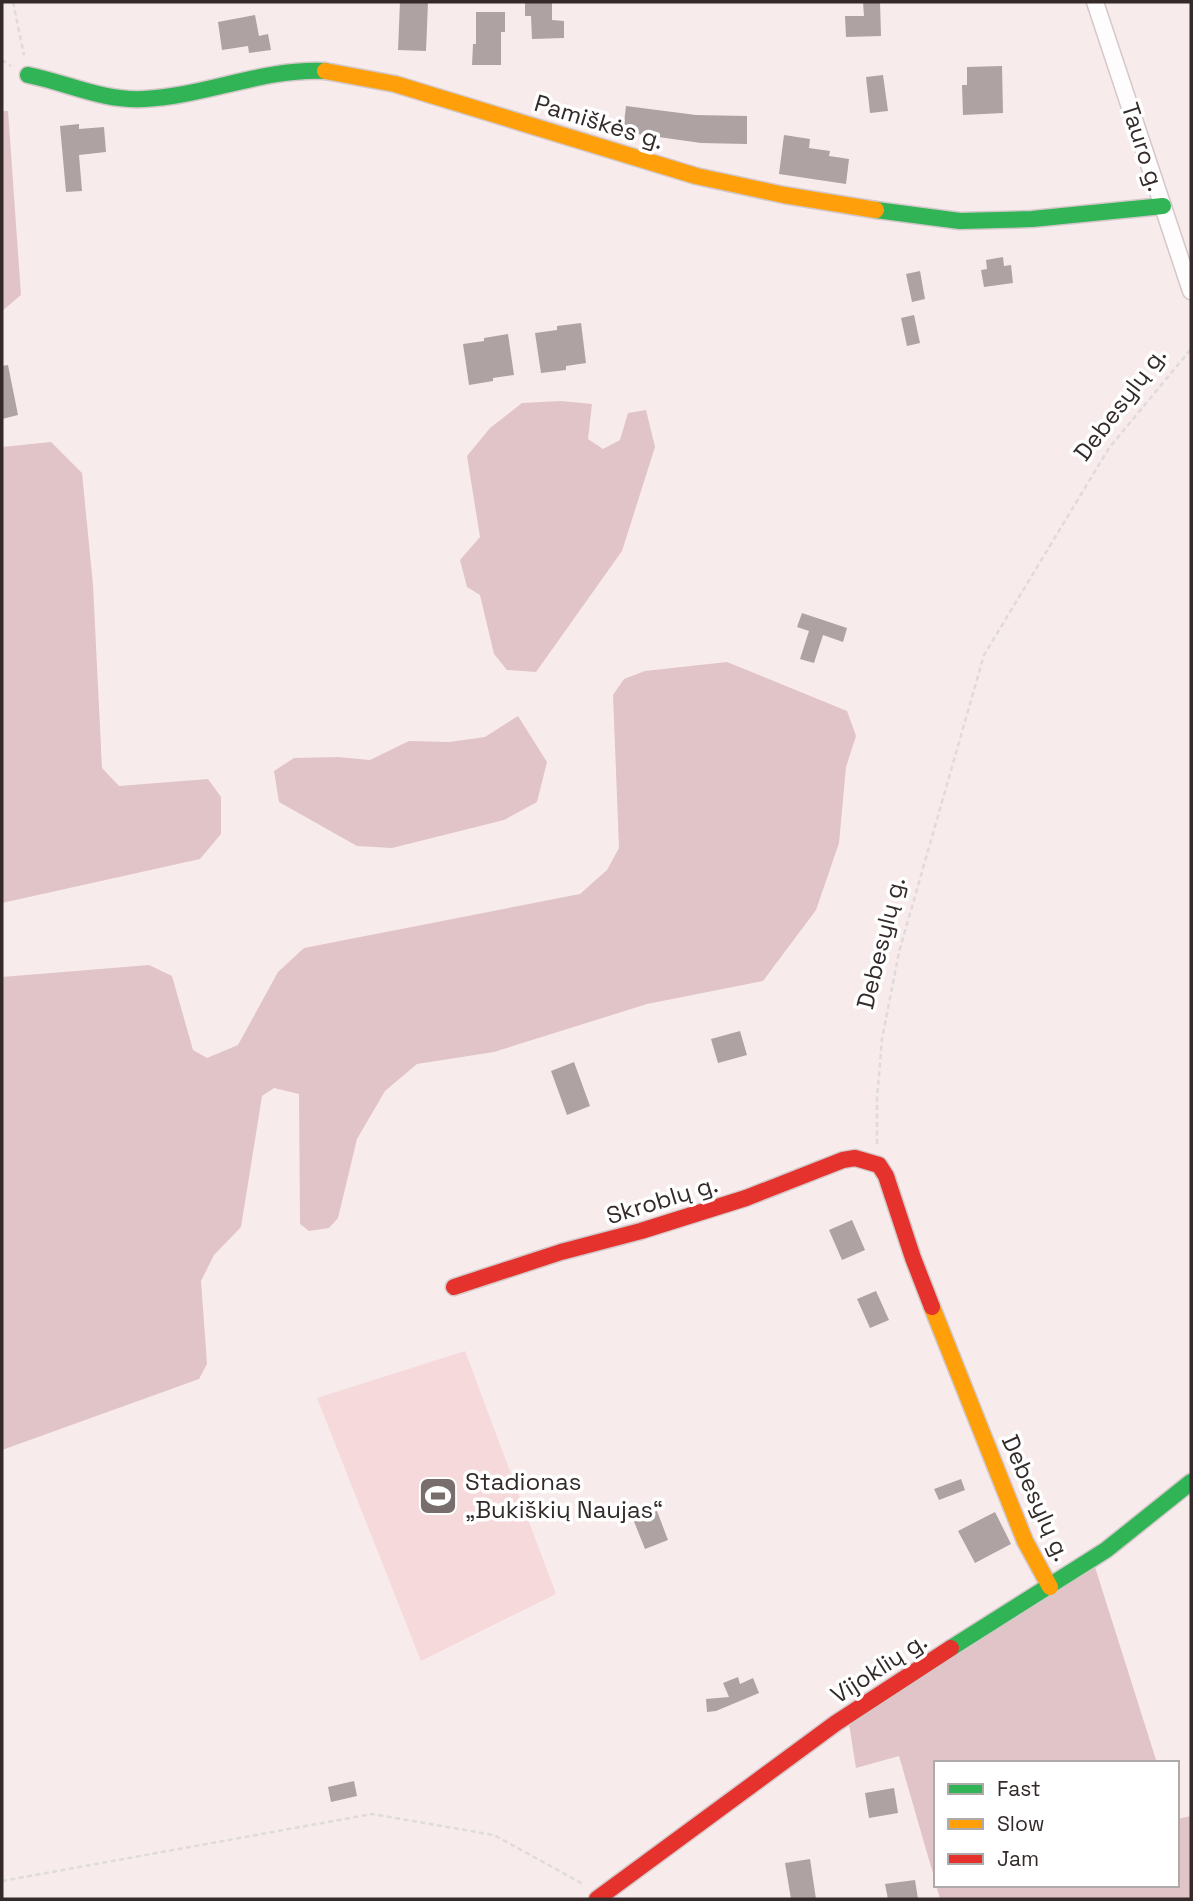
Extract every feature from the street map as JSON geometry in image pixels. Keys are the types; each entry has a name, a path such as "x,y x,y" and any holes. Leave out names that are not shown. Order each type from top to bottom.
{"street":[{"name":"Tauro g.","path":"1095,2 1191,291"},
{"name":"Pamiškės g.","path":"28,75 98,96 122,99 184,93 303,71 349,74 395,84 696,176 784,195 960,221 1032,219 1163,206"},
{"name":"Skroblų g.","path":"454,1287 562,1252 729,1204 843,1160 855,1158 879,1165"},
{"name":"Debesylų g.","path":"879,1165 886,1177 913,1258 1025,1541 1051,1587"},
{"name":"Vijoklių g.","path":"601,1898 836,1723 905,1676 1051,1587 1106,1550 1191,1482"}],"path":[{"path":"13,2 28,75"},
{"name":"Debesylų g.","path":"879,1165 876,1136 880,1063 894,977 984,655 1108,449 1191,349"},
{"path":"2,1881 372,1814 494,1835 601,1898"}],"shaded area":[{"path":"2,111 8,111 21,295 2,311"},
{"path":"561,401 592,404 588,439 603,449 620,440 628,413 646,410 655,447 622,551 536,672 507,670 494,654 480,595 467,587 460,560 480,537 467,456 490,428 522,403"},
{"path":"51,442 82,473 93,585 102,768 119,786 208,779 221,797 221,834 200,859 2,903 2,447"},
{"path":"727,662 847,711 856,736 846,767 839,843 816,910 763,981 647,1004 494,1052 417,1064 385,1091 357,1139 338,1218 329,1228 309,1231 300,1224 299,1094 274,1088 262,1096 241,1227 214,1255 201,1281 207,1364 199,1379 2,1450 2,977 149,965 172,976 193,1050 207,1058 238,1045 278,972 304,948 580,894 607,870 619,848 613,695 624,679 645,671"},
{"path":"518,716 547,762 537,802 504,820 392,848 357,846 279,802 274,771 294,758 338,757 370,760 409,741 449,742 485,737"},
{"name":"Stadionas „Bukiškių Naujas“","path":"465,1351 556,1594 421,1661 317,1398"},
{"path":"1095,1567 1156,1761 934,1761 934,1877 899,1756 856,1768 849,1724"},
{"path":"1191,1816 1191,1899 940,1899 937,1887 1179,1887 1179,1819"}],"building":[{"path":"400,2 428,2 426,51 398,50"},
{"path":"525,2 552,2 552,20 564,21 564,38 532,39 531,16 525,16"},
{"path":"863,2 880,2 881,36 846,37 845,16 864,16"},
{"path":"476,12 505,12 505,32 501,32 501,65 472,65 473,44 476,44"},
{"path":"255,15 259,36 268,34 271,50 249,53 248,46 222,50 218,22"},
{"path":"1002,66 1003,113 963,115 962,85 967,85 967,67"},
{"path":"883,75 888,111 870,113 866,77"},
{"path":"626,106 696,115 747,116 747,144 701,143 623,132"},
{"path":"79,124 79,129 104,127 106,152 79,155 82,191 66,192 60,126"},
{"path":"784,135 810,139 809,148 830,151 829,156 849,159 846,184 779,174"},
{"path":"1003,257 1004,266 1011,265 1013,283 984,287 981,270 987,269 986,260"},
{"path":"920,271 925,299 912,302 906,274"},
{"path":"914,315 920,343 907,346 901,318"},
{"path":"581,323 586,363 566,366 566,370 541,373 535,333 557,330 557,326"},
{"path":"508,334 514,375 469,385 463,344"},
{"path":"8,365 18,415 2,419 2,366"},
{"path":"802,613 847,628 843,642 823,635 814,663 800,659 809,631 797,627"},
{"path":"740,1031 747,1055 718,1063 711,1039"},
{"path":"574,1062 590,1106 567,1115 551,1071"},
{"path":"852,1220 865,1250 842,1260 829,1230"},
{"path":"876,1291 889,1320 870,1328 857,1299"},
{"path":"961,1479 965,1490 939,1500 934,1489"},
{"path":"657,1511 668,1540 645,1549 633,1519"},
{"path":"995,1512 1011,1544 975,1563 958,1531"},
{"path":"738,1677 740,1684 753,1678 759,1693 716,1711 707,1712 706,1699 729,1697 723,1683"},
{"path":"354,1781 357,1796 331,1802 328,1787"},
{"path":"894,1788 898,1813 869,1818 865,1793"},
{"path":"810,1859 816,1899 791,1899 785,1863"},
{"path":"915,1880 918,1899 888,1899 885,1884"}],"traffic: fast":[{"path":"28,75 99,94 144,99 189,93 280,74 325,71"},
{"path":"876,210 960,221 1032,219 1163,206"},
{"path":"951,1648 1106,1550 1191,1482"}],"traffic: slow":[{"path":"325,71 395,84 696,176 784,195 876,210"},
{"path":"932,1307 1025,1541 1050,1587"}],"traffic: jam":[{"path":"454,1287 561,1252 641,1231 746,1198 843,1160 855,1158 879,1165 886,1176 932,1307"},
{"path":"597,1899 836,1723 951,1648"}],"place":[{"name":"Stadionas „Bukiškių Naujas“","path":"438,1496"}]}
